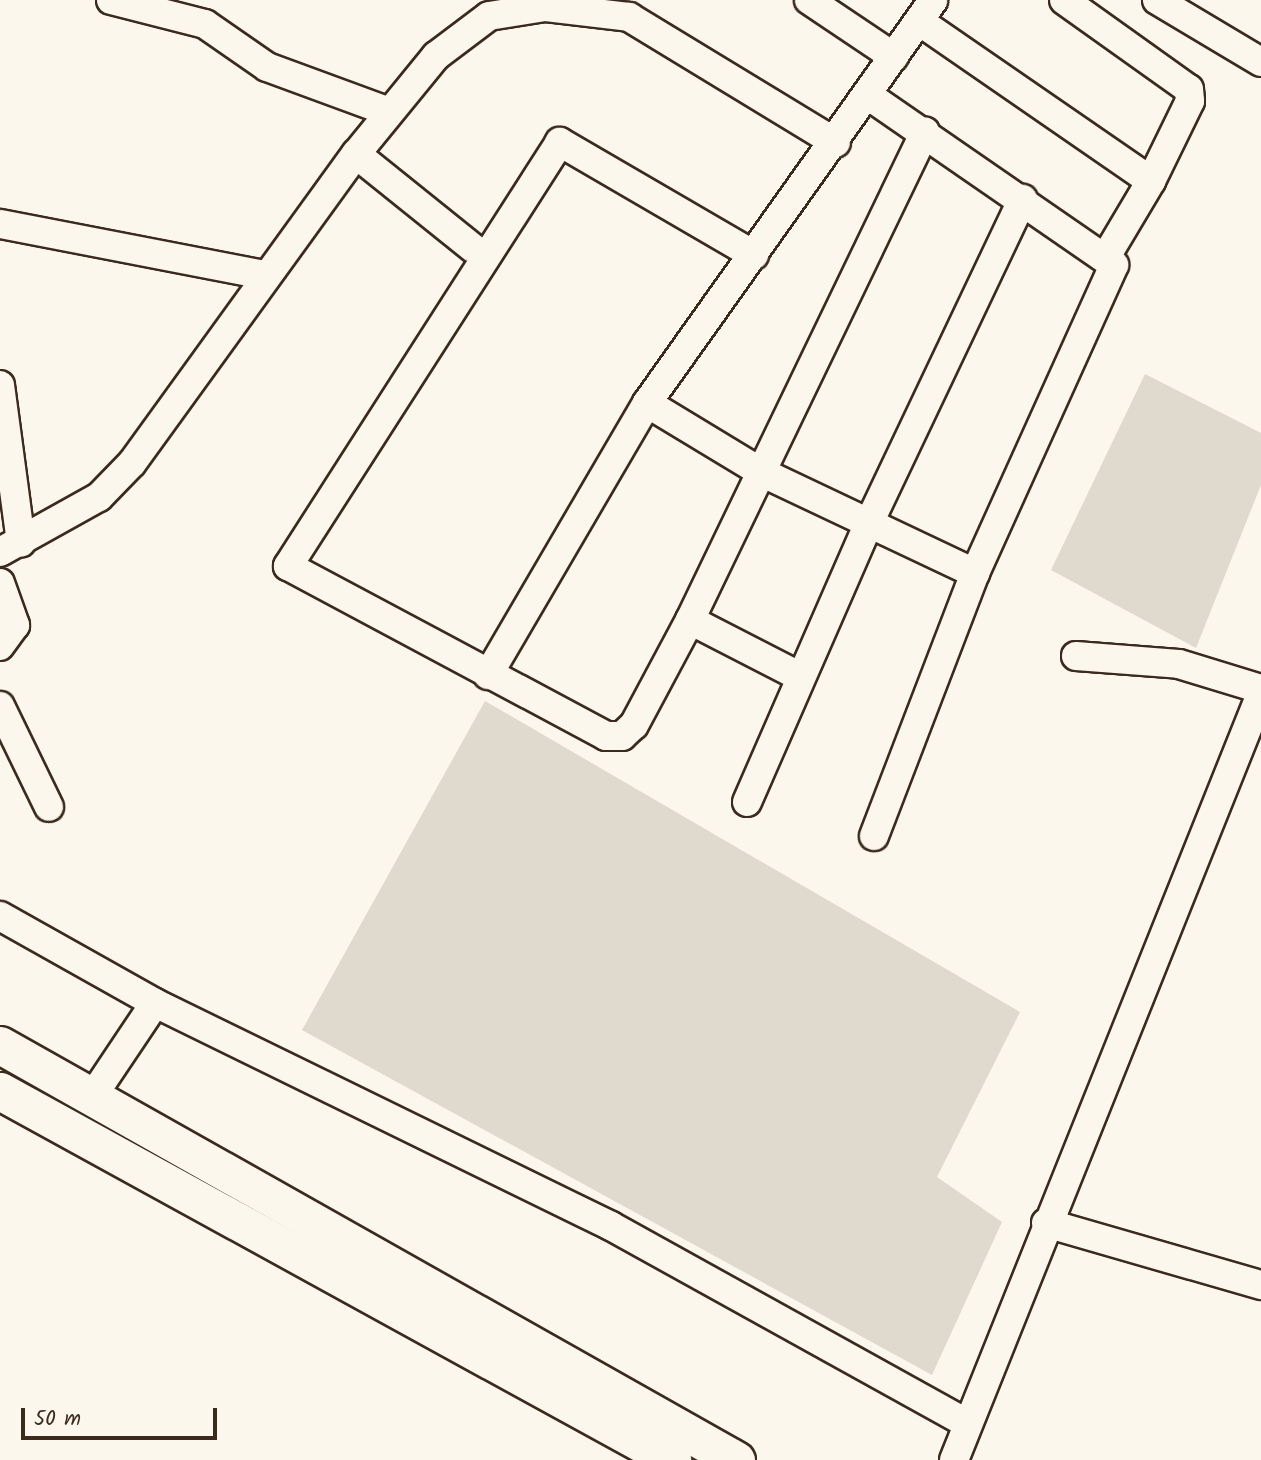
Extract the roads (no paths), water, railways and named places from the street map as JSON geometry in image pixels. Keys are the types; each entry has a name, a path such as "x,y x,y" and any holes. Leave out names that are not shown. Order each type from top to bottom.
{"main road":[{"path":"0,1045 736,1460"},
{"path":"0,1091 672,1460"}],"street":[{"path":"111,0 205,24 267,67 389,112"},
{"path":"808,0 894,57"},
{"path":"1064,0 1189,89 1190,101 1151,181 1107,255"},
{"path":"1157,0 1261,62"},
{"path":"0,385 10,548 99,497 132,463 266,275 389,112 436,56 489,16 545,7 629,17 836,143"},
{"path":"488,675 647,403 836,143 926,10 1151,181"},
{"path":"867,94 1107,255 1112,272 975,573 874,836"},
{"path":"754,255 559,142 288,566 606,736 622,736 634,725 690,620 925,132"},
{"path":"356,154 473,248"},
{"path":"747,802 799,676 867,525 1023,199"},
{"path":"0,224 266,275"},
{"path":"647,403 761,472 867,525 975,573"},
{"path":"0,583 15,625 0,646"},
{"path":"690,620 799,676"},
{"path":"954,1460 966,1423 1261,692 1179,664 1076,656"},
{"path":"0,706 49,807"},
{"path":"0,916 155,1003 611,1226 966,1423"},
{"path":"92,1097 155,1003"},
{"path":"1046,1223 1261,1285"}]}
